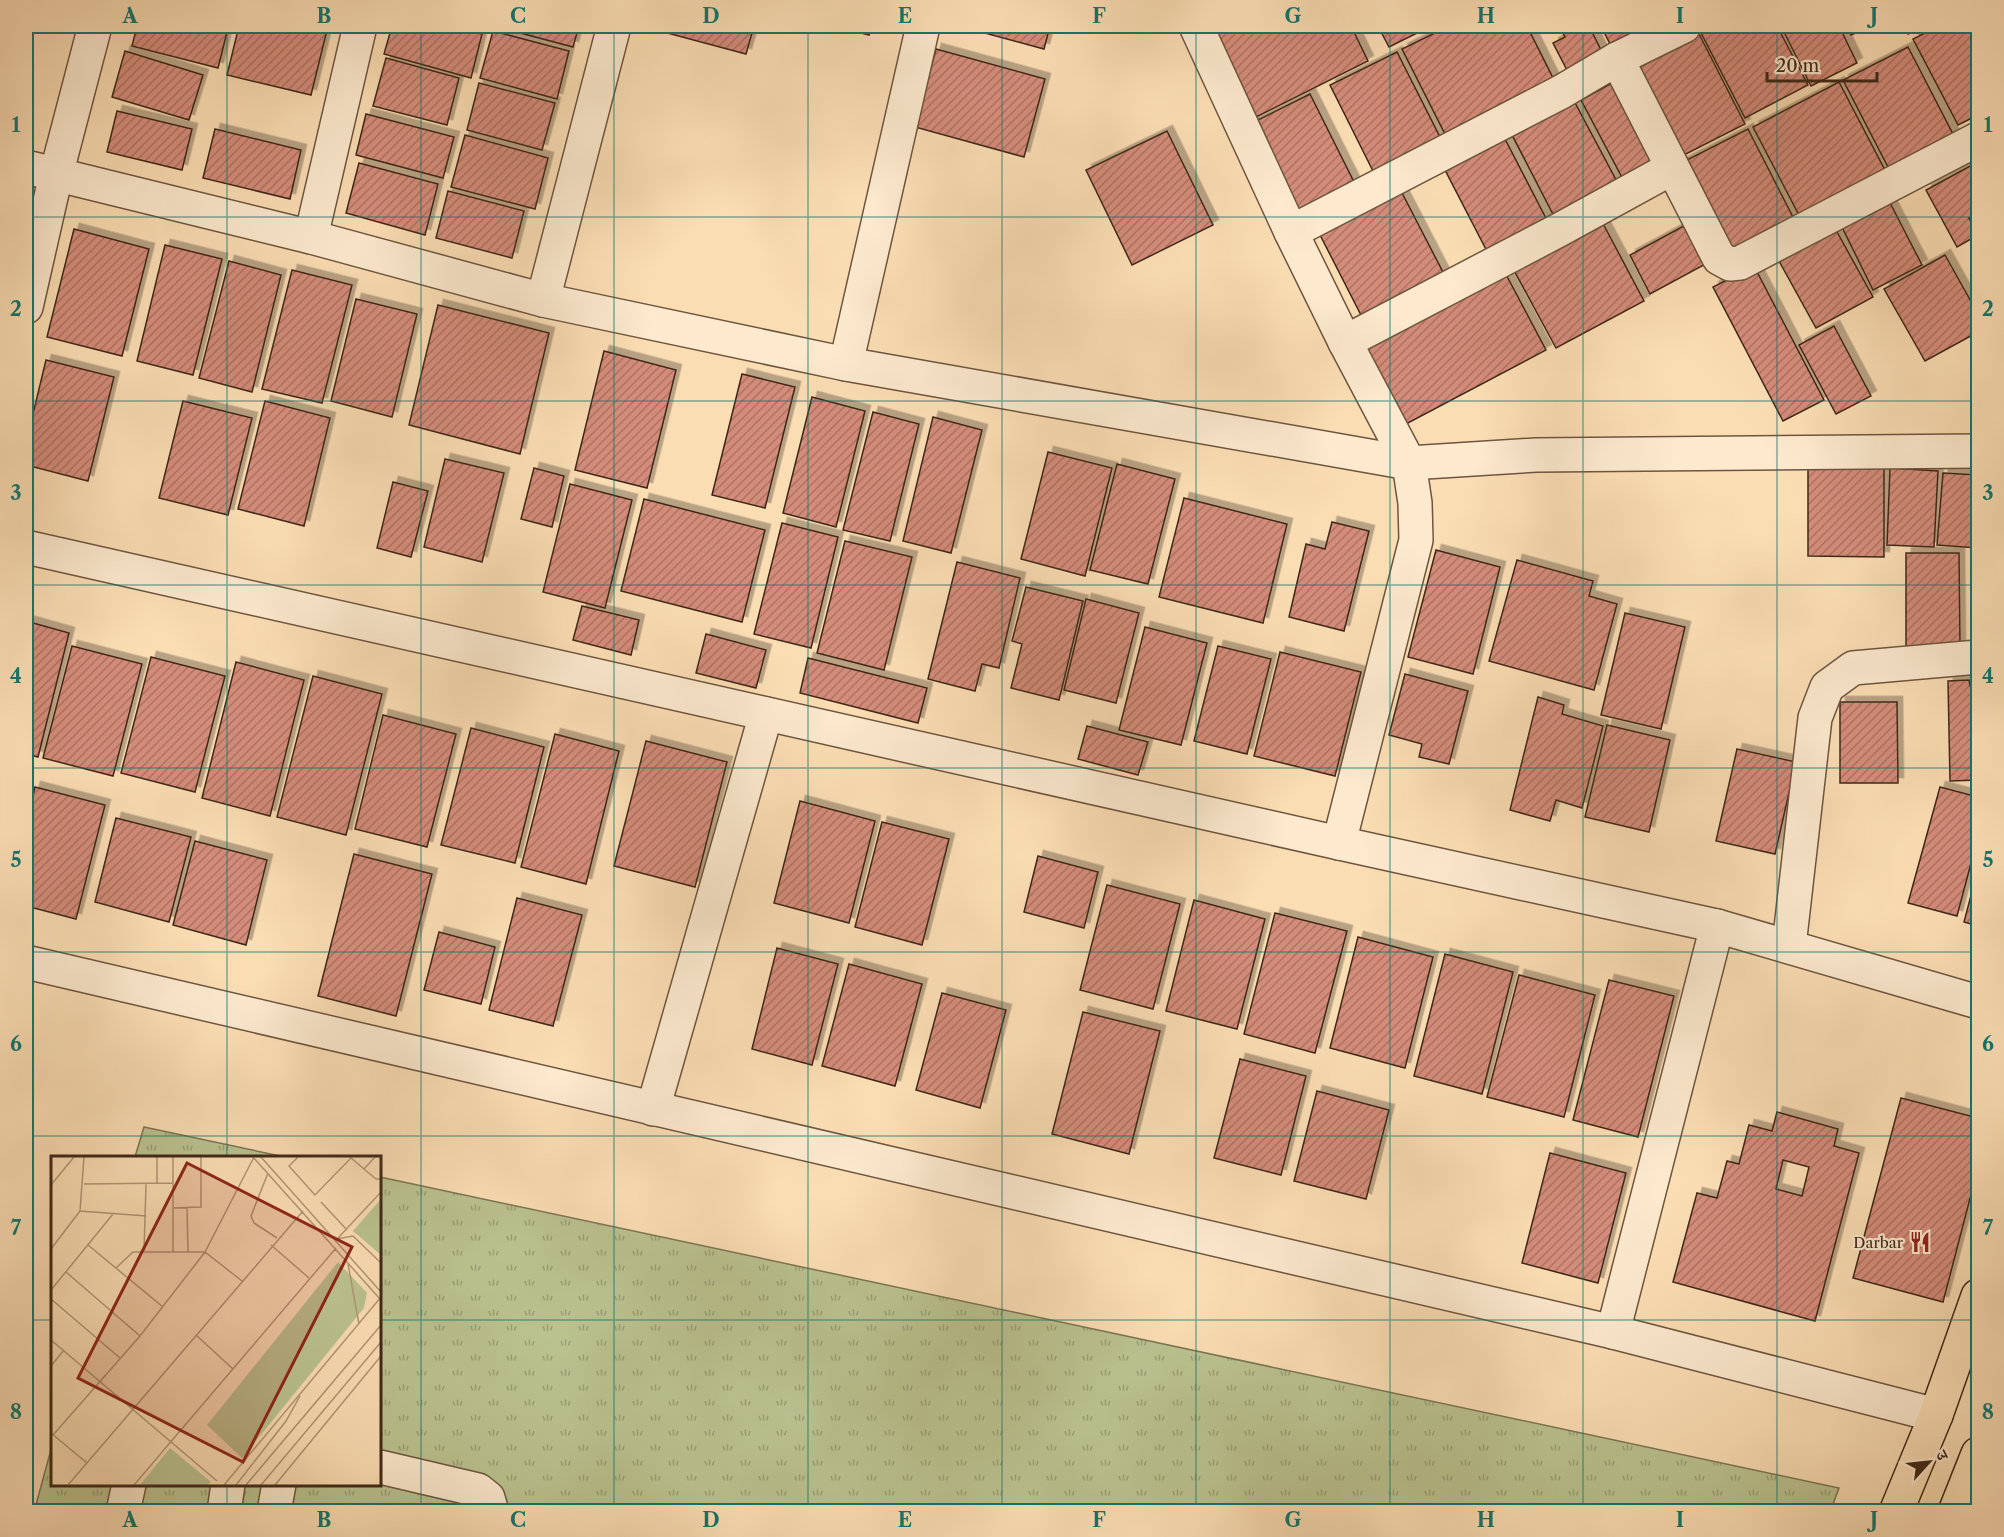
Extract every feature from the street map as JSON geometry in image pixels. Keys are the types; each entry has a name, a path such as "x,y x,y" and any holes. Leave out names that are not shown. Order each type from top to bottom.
{"main road":[{"path":"1896,1512 1936,1415 1978,1296"},
{"path":"1954,1512 1978,1454"}],"street":[{"path":"26,307 40,171 95,26"},
{"path":"311,237 360,26"},
{"path":"543,300 614,26"},
{"path":"846,364 923,26"},
{"path":"1196,26 1345,342 1409,463 1415,503 1416,540 1339,843"},
{"path":"1292,232 1561,92 1617,59 1684,26"},
{"path":"1617,59 1719,258 1730,264 1740,263 1978,139"},
{"path":"1345,342 1672,168"},
{"path":"40,171 311,237 543,300 846,364 1409,463 1536,455 1978,450"},
{"path":"26,547 1717,926 1978,1002"},
{"path":"1789,946 1815,718 1827,687 1853,668 1978,657"},
{"path":"653,1108 766,714"},
{"path":"1613,1332 1717,926"},
{"path":"26,962 1613,1332 1936,1415"},
{"path":"381,1467 478,1490 488,1498 492,1512"},
{"path":"123,1512 129,1486"},
{"path":"224,1512 228,1486"},
{"path":"274,1512 279,1486"}],"green space":[{"path":"144,1127 280,1156 135,1156"},
{"path":"381,1177 1839,1488 1830,1512 34,1512 51,1450 51,1486 381,1486"}],"building":[{"path":"137,26 199,26 227,32 218,68 132,46"},
{"path":"239,26 328,26 311,95 227,75"},
{"path":"392,26 451,26 482,34 471,78 384,54"},
{"path":"494,26 579,26 573,47"},
{"path":"657,26 754,26 746,54 656,30"},
{"path":"835,26 872,26 869,35"},
{"path":"959,26 1050,26 1044,49"},
{"path":"1226,26 1351,26 1368,61 1248,121 1205,36"},
{"path":"1378,26 1431,26 1389,47"},
{"path":"1449,26 1527,26 1558,88 1449,142 1402,49"},
{"path":"1559,26 1589,26 1603,54 1568,72 1553,43 1565,37"},
{"path":"1601,26 1646,26 1610,44"},
{"path":"1706,26 1777,26 1808,85 1745,118 1699,29"},
{"path":"1781,26 1839,26 1857,63 1811,86"},
{"path":"1846,26 1871,26 1851,35"},
{"path":"1903,26 1925,26 1908,34"},
{"path":"1939,26 1978,26 1978,115 1958,125 1913,39"},
{"path":"493,31 569,51 557,99 480,78"},
{"path":"1698,32 1745,124 1678,158 1631,66"},
{"path":"1908,47 1954,136 1889,169 1843,80"},
{"path":"936,49 1045,79 1024,157 915,127"},
{"path":"125,51 203,75 189,120 112,97"},
{"path":"1397,52 1444,145 1377,179 1330,85"},
{"path":"386,58 459,78 447,125 373,106"},
{"path":"1621,78 1666,164 1626,185 1581,100"},
{"path":"1839,82 1887,174 1801,219 1753,127"},
{"path":"479,83 555,103 542,150 467,130"},
{"path":"1310,94 1354,182 1294,212 1250,124"},
{"path":"1573,99 1622,191 1558,224 1510,131"},
{"path":"117,111 192,129 182,170 107,152"},
{"path":"366,114 454,137 443,178 356,155"},
{"path":"215,129 301,150 290,199 203,178"},
{"path":"1748,129 1796,223 1728,258 1679,164"},
{"path":"1167,131 1213,225 1132,265 1086,170"},
{"path":"465,135 548,158 535,209 451,187"},
{"path":"1504,137 1552,230 1492,261 1444,168"},
{"path":"359,163 438,184 425,235 346,213"},
{"path":"1972,165 1978,178 1978,213 1969,218 1972,224 1978,221 1978,235 1957,247 1926,190"},
{"path":"1400,189 1445,276 1363,319 1318,231"},
{"path":"448,191 524,211 512,258 436,238"},
{"path":"1885,193 1922,265 1873,290 1837,217"},
{"path":"1599,216 1644,301 1556,348 1510,263"},
{"path":"1693,221 1713,260 1650,294 1630,255"},
{"path":"1831,221 1873,297 1816,328 1774,252"},
{"path":"74,229 149,249 122,356 47,337"},
{"path":"165,245 222,259 193,375 137,361"},
{"path":"1945,255 1978,314 1978,332 1925,361 1884,289"},
{"path":"229,261 281,275 252,392 199,378"},
{"path":"1501,265 1546,350 1406,424 1362,340"},
{"path":"1754,266 1824,400 1783,421 1713,287"},
{"path":"292,270 352,285 322,403 262,389"},
{"path":"356,299 417,314 392,417 331,401"},
{"path":"438,305 549,333 520,454 409,425"},
{"path":"1834,326 1871,396 1836,414 1799,345"},
{"path":"604,351 676,370 647,488 575,470"},
{"path":"46,360 114,377 88,481 26,465 26,443"},
{"path":"742,374 795,387 765,508 712,495"},
{"path":"812,397 865,411 836,527 783,513"},
{"path":"183,401 252,418 228,515 159,498"},
{"path":"265,401 330,418 304,526 238,509"},
{"path":"873,412 919,424 890,541 843,530"},
{"path":"933,417 982,430 951,553 903,541"},
{"path":"1048,452 1112,468 1085,576 1021,559"},
{"path":"445,459 504,473 482,562 424,547"},
{"path":"1117,464 1175,479 1148,584 1090,570"},
{"path":"1808,466 1884,467 1884,557 1808,556"},
{"path":"534,468 564,476 552,527 521,519"},
{"path":"1890,468 1938,471 1934,547 1887,545"},
{"path":"1943,473 1978,475 1978,548 1937,545"},
{"path":"393,482 428,491 411,557 377,548"},
{"path":"570,484 632,500 605,608 543,592"},
{"path":"1184,498 1287,524 1263,623 1159,597"},
{"path":"644,499 765,530 742,622 621,591"},
{"path":"1332,522 1369,531 1344,631 1289,617 1306,544 1325,549"},
{"path":"782,523 838,537 811,648 754,634"},
{"path":"845,541 912,557 884,670 817,653"},
{"path":"1436,550 1500,567 1473,674 1408,657"},
{"path":"1906,553 1959,553 1960,646 1906,646"},
{"path":"1517,560 1593,581 1589,596 1617,604 1594,690 1489,661"},
{"path":"957,562 1020,578 999,668 982,664 975,691 928,679"},
{"path":"1026,587 1083,601 1059,700 1011,688 1022,644 1012,641"},
{"path":"1086,599 1139,613 1116,703 1064,690"},
{"path":"582,606 639,620 631,655 573,640"},
{"path":"1625,613 1685,627 1661,729 1601,715"},
{"path":"26,621 69,633 38,757 26,754"},
{"path":"1145,627 1207,643 1181,745 1119,730"},
{"path":"706,634 766,650 756,688 696,673"},
{"path":"72,646 142,664 113,776 43,758"},
{"path":"1218,646 1271,659 1247,754 1194,741"},
{"path":"1280,652 1361,672 1335,776 1254,756"},
{"path":"151,657 225,676 195,792 121,773"},
{"path":"808,658 927,688 918,723 800,693"},
{"path":"236,662 304,680 270,816 202,798"},
{"path":"1405,674 1468,691 1449,764 1419,757 1422,744 1389,735"},
{"path":"313,676 382,694 346,835 277,817"},
{"path":"1969,680 1970,686 1978,686 1978,780 1950,781 1948,681"},
{"path":"1538,697 1564,705 1562,714 1603,726 1582,808 1556,800 1550,821 1510,810"},
{"path":"1840,702 1897,702 1898,783 1840,783"},
{"path":"383,715 456,734 427,847 355,829"},
{"path":"1607,725 1670,740 1649,832 1585,817"},
{"path":"1087,726 1148,742 1138,775 1078,759"},
{"path":"471,728 544,747 515,863 441,845"},
{"path":"555,734 619,751 586,884 521,867"},
{"path":"646,741 727,762 695,887 614,866"},
{"path":"1737,749 1796,762 1775,854 1716,841"},
{"path":"35,787 105,805 76,919 26,906 26,824"},
{"path":"1940,787 1978,797 1978,837 1957,916 1908,903"},
{"path":"800,801 875,821 849,923 774,903"},
{"path":"116,818 191,837 169,922 95,902"},
{"path":"882,822 949,839 922,945 855,927"},
{"path":"195,841 267,860 246,945 173,925"},
{"path":"354,854 432,874 396,1016 318,996"},
{"path":"1038,856 1098,872 1084,928 1024,912"},
{"path":"1978,869 1978,926 1964,922"},
{"path":"1107,885 1180,904 1153,1009 1080,990"},
{"path":"517,898 582,915 553,1026 489,1010"},
{"path":"1194,900 1265,919 1237,1029 1166,1011"},
{"path":"1275,913 1347,931 1315,1053 1244,1034"},
{"path":"439,932 495,947 481,1004 424,990"},
{"path":"1358,937 1433,957 1405,1068 1330,1048"},
{"path":"777,948 838,964 812,1065 752,1049"},
{"path":"1445,954 1513,972 1482,1094 1414,1076"},
{"path":"849,964 922,984 895,1086 822,1066"},
{"path":"1519,975 1595,995 1564,1117 1487,1097"},
{"path":"1609,980 1674,996 1638,1137 1573,1120"},
{"path":"942,993 1006,1010 980,1108 916,1090"},
{"path":"1083,1012 1160,1031 1129,1154 1052,1134"},
{"path":"1240,1059 1306,1076 1281,1175 1214,1158"},
{"path":"1317,1091 1389,1110 1366,1199 1294,1181"},
{"path":"1901,1098 1978,1118 1978,1168 1943,1302 1853,1278"},
{"path":"1777,1112 1838,1129 1834,1146 1859,1153 1815,1321 1673,1282 1697,1193 1717,1198 1727,1161 1739,1164 1749,1125 1772,1131","holes":["1783,1160 1809,1167 1802,1196 1776,1189"]},
{"path":"1550,1153 1626,1173 1598,1283 1522,1263"}],"place":[{"name":"Darbar","path":"1920,1242"}]}
